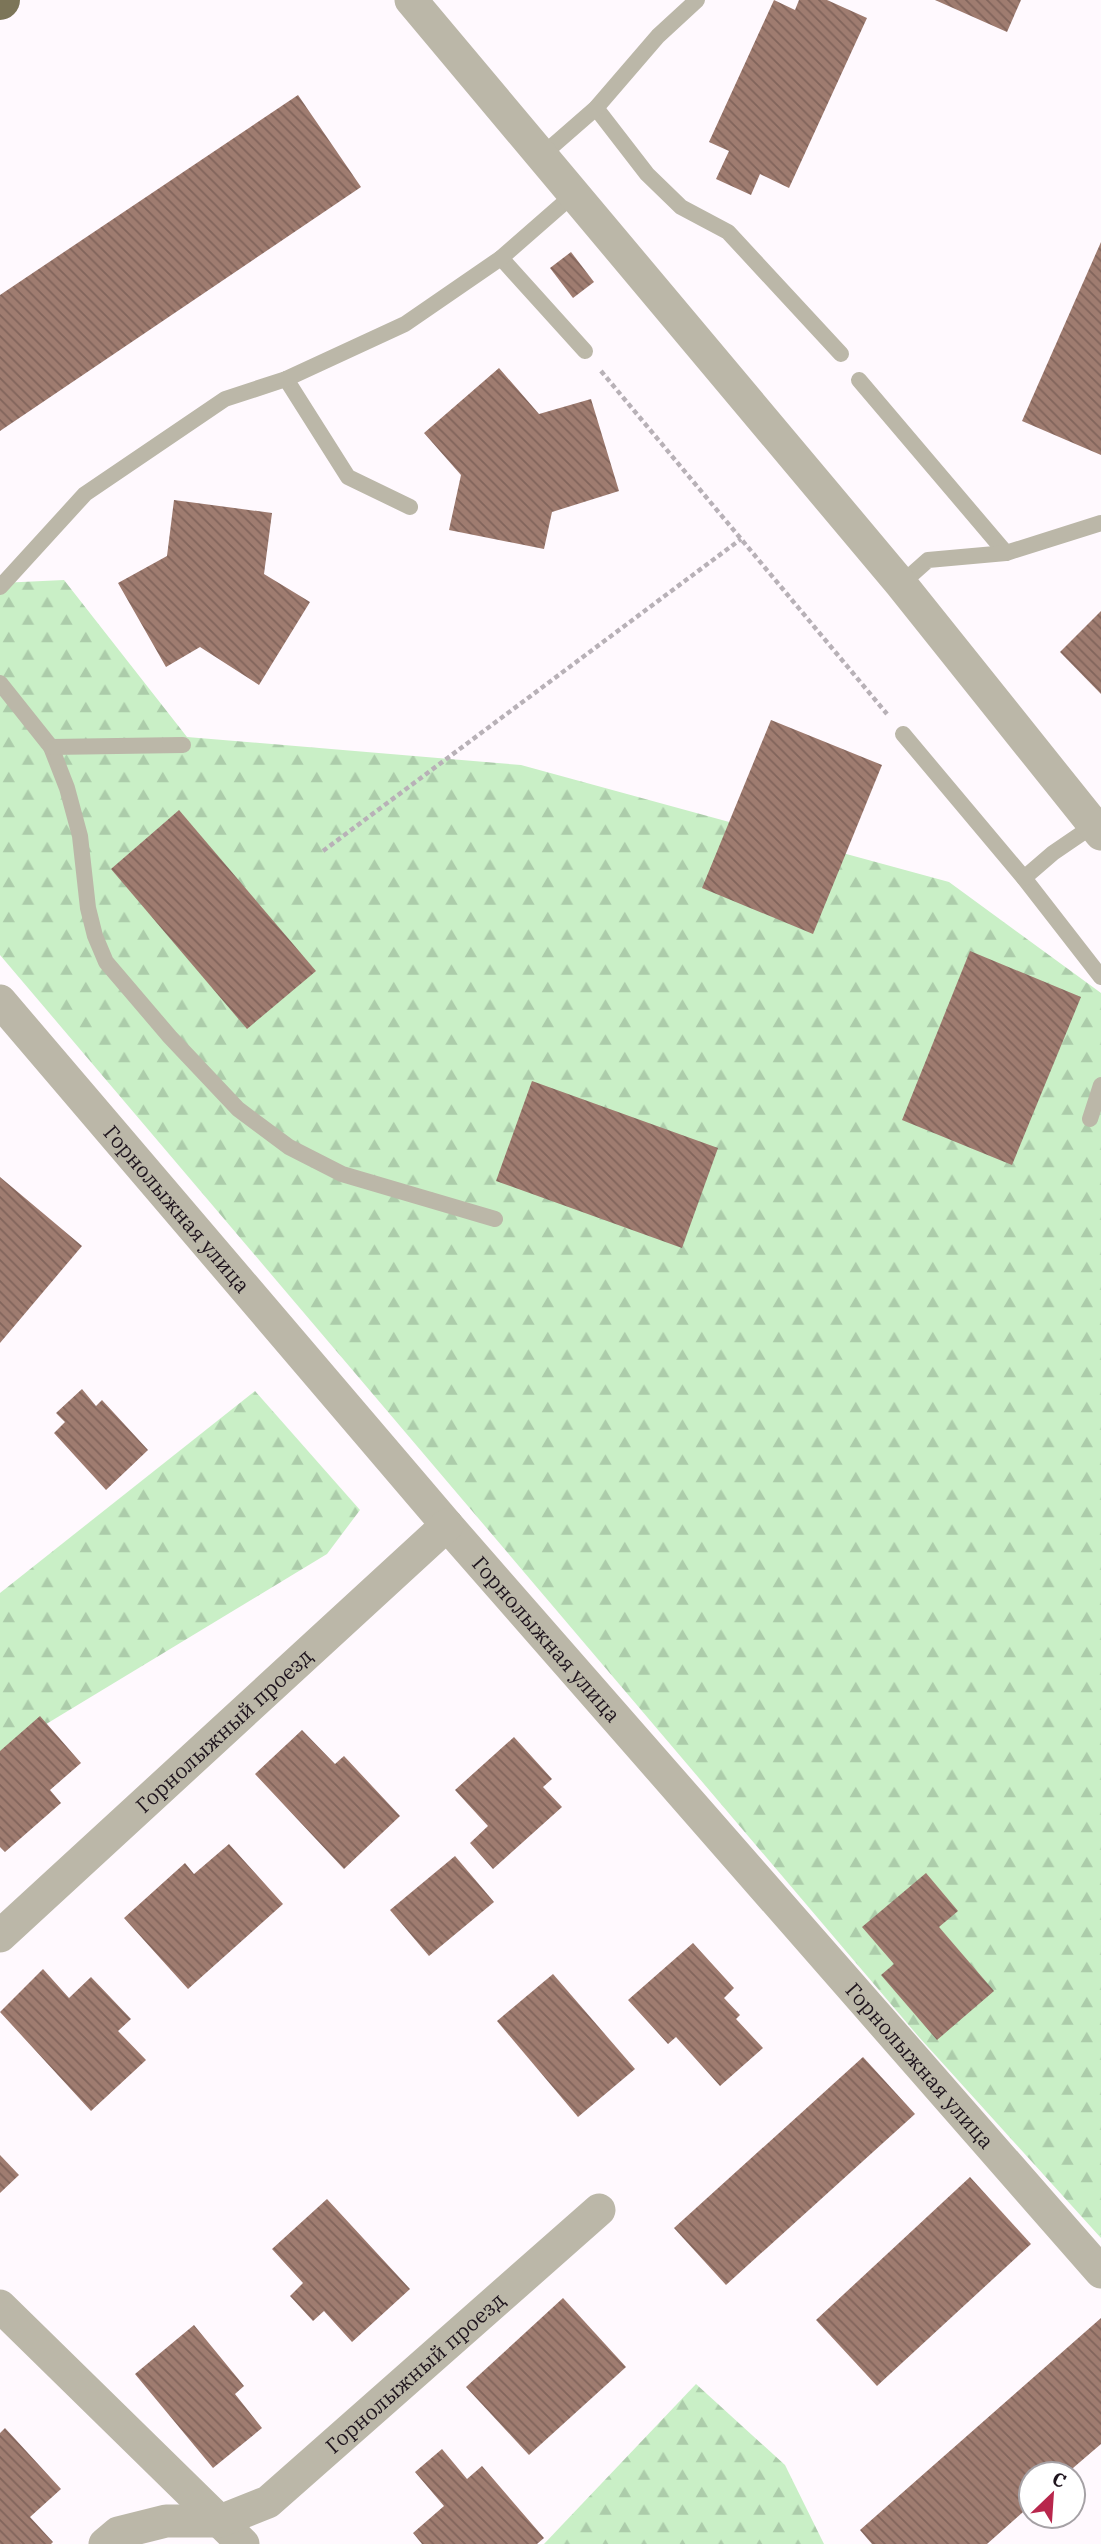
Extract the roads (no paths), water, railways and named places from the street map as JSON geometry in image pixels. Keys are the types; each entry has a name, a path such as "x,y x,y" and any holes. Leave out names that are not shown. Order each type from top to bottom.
{"street":[{"path":"411,0 901,584 1097,830"},
{"name":"Горнолыжная улица","path":"0,1001 447,1525 1101,2272"},
{"name":"Горнолыжный проезд","path":"0,1936 447,1525"},
{"name":"Горнолыжный проезд","path":"105,2544 118,2533 166,2521 220,2521 268,2502 599,2210"},
{"path":"0,2306 243,2544"}],"lane":[{"path":"541,156 596,108 658,36 696,0"},
{"path":"596,108 647,174 681,207 728,232 841,354"},
{"path":"0,587 85,494 225,399 286,379 405,324 501,258 573,195"},
{"path":"501,258 585,351"},
{"path":"286,379 348,477 410,507"},
{"path":"859,380 1006,553"},
{"path":"901,584 928,559 1006,553 1100,522"},
{"path":"0,683 51,747 67,788 80,836 95,936 106,962 170,1037 238,1109 289,1147 342,1174 495,1219"},
{"path":"903,734 1024,878 1101,977"},
{"path":"51,747 183,745"},
{"path":"1024,878 1053,853 1097,830"},
{"path":"1090,1119 1101,1085"}]}
